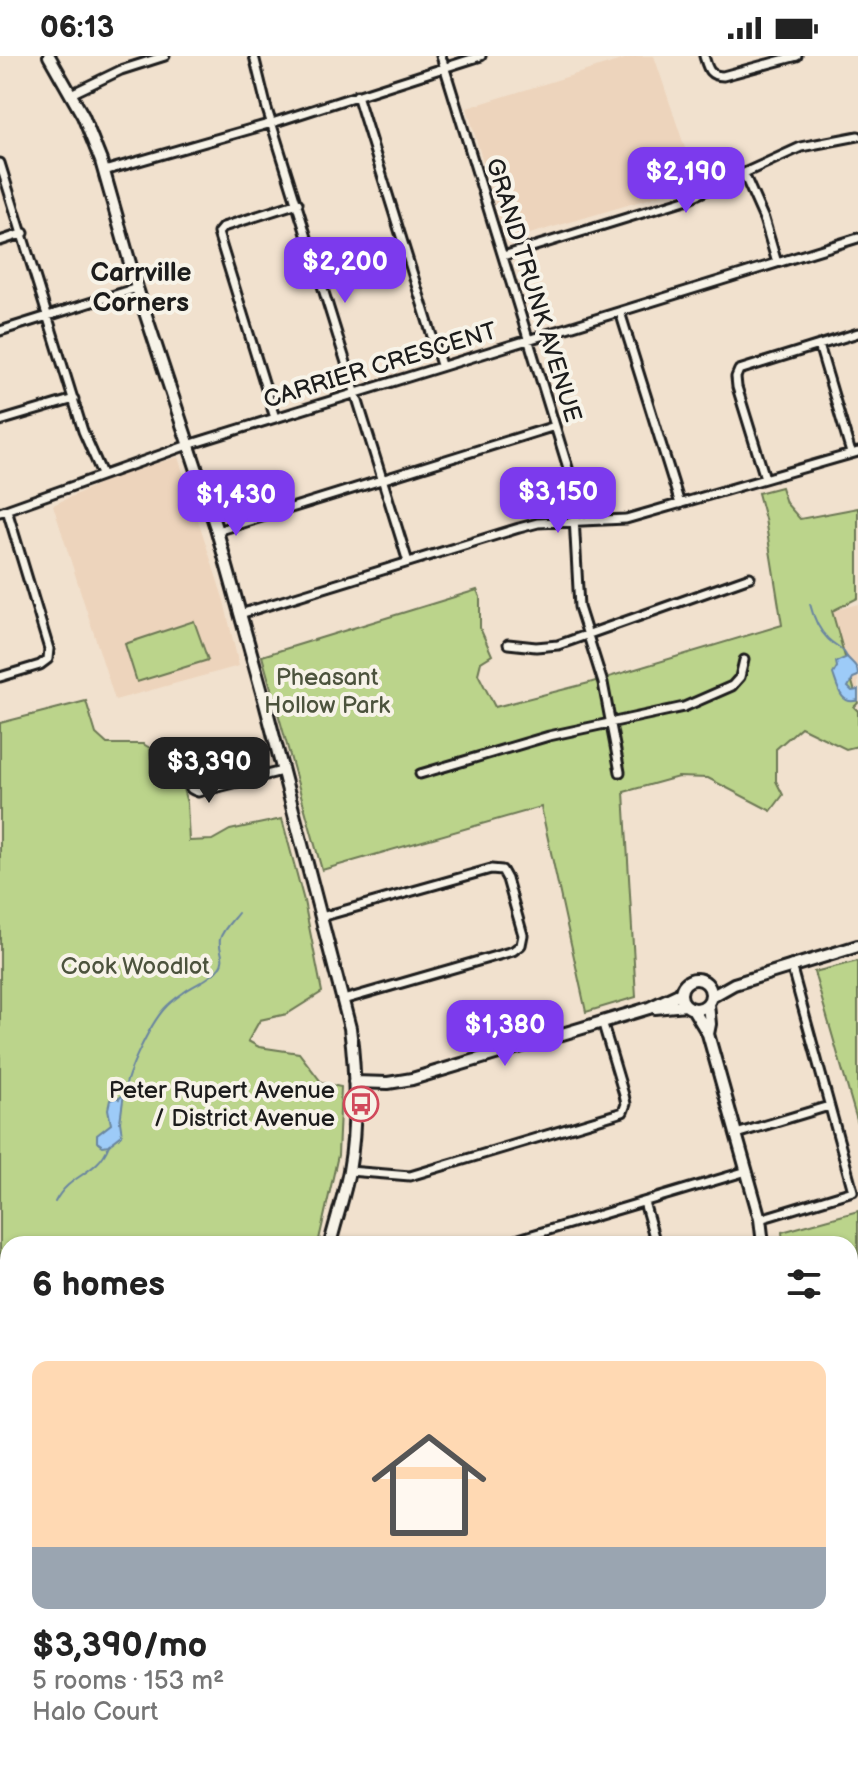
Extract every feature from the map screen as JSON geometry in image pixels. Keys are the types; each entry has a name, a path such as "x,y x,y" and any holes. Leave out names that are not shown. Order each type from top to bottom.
{"street":[{"path":"49,56 71,94 104,171 137,288 217,531 343,1000 353,1051 354,1082 349,1171 332,1236"},
{"path":"71,94 121,70 165,56"},
{"path":"254,56 408,562"},
{"name":"GRAND TRUNK AVENUE","path":"441,56 572,481 577,589 612,724 620,772"},
{"path":"104,171 272,123 481,56"},
{"path":"704,56 708,71 714,76 723,76 797,56"},
{"path":"357,95 441,365"},
{"path":"503,256 685,200 801,147 858,136"},
{"path":"0,163 83,431 102,474"},
{"path":"744,174 764,219 777,263"},
{"path":"275,418 218,233 223,227 298,203"},
{"path":"0,241 24,233"},
{"name":"CARRIER CRESCENT","path":"4,511 188,445 858,238"},
{"path":"0,331 137,288"},
{"path":"620,312 680,504"},
{"path":"765,478 736,377 739,370 858,333"},
{"path":"240,614 538,523 626,519 854,452 819,345"},
{"path":"0,421 74,399"},
{"path":"217,531 555,426"},
{"path":"0,677 40,665 48,659 49,649 4,511"},
{"path":"508,644 536,647 558,645 750,577"},
{"path":"420,774 549,736 673,710 732,686 740,677 744,660"},
{"path":"170,748 180,757 187,784 198,792 282,771"},
{"path":"321,917 491,869 502,870 507,879 523,935 521,945 513,951 343,1000"},
{"path":"649,1008 701,1008 734,984 858,946"},
{"path":"760,1219 853,1191 791,965"},
{"path":"354,1082 388,1083 412,1079 649,1008 681,993 684,985 691,980 700,980 708,985 734,984"},
{"path":"708,985 708,1034"},
{"path":"681,993 708,1034 760,1219 762,1236"},
{"path":"349,1171 410,1176 623,1112 626,1104 624,1095 602,1021"},
{"path":"736,1134 829,1106"},
{"path":"529,1236 747,1171"},
{"path":"644,1202 654,1236"}],"shaded area":[{"path":"634,56 654,56 696,181 668,193 506,241 467,108"},
{"path":"178,457 224,601 239,666 115,700 53,505 124,472"},
{"path":"858,604 858,703 832,611"}],"green space":[{"name":"Pheasant Hollow Park","path":"781,487 786,503 800,519 858,508 858,598 832,611 858,703 854,707 858,711 858,746 846,749 801,727 776,749 776,781 783,795 771,811 708,778 678,777 624,792 636,997 586,1012 541,807 322,870 262,656 477,590 480,597 480,628 492,655 481,662 478,674 495,707 589,683 782,625 758,493"},
{"path":"194,621 208,660 137,682 125,644"},
{"name":"Cook Woodlot","path":"86,701 96,734 107,744 143,744 150,748 151,758 177,768 187,803 189,841 212,840 230,830 282,819 304,901 322,992 287,1014 260,1020 248,1041 259,1047 299,1053 322,1083 341,1087 338,1155 320,1236 0,1236 0,723"},
{"path":"858,961 858,1124 814,972"},
{"path":"858,1211 858,1236 782,1236 782,1232"}],"water":[{"path":"847,657 858,672 848,687 852,691 858,690 858,700 844,698 833,674 836,662"},
{"path":"124,1093 120,1122 122,1135 103,1146 97,1142 97,1135 111,1124 110,1100 119,1099"}],"waterway":[{"path":"810,604 822,631 847,657"},
{"path":"124,1093 134,1061 158,1016 173,1001 219,968 222,961 220,939 238,913"},
{"path":"55,1202 68,1185 98,1163 109,1145"}],"place":[{"name":"Peter Rupert Avenue / District Avenue","path":"361,1104"}],"district":[{"name":"Carrville Corners","path":"141,287"}]}
